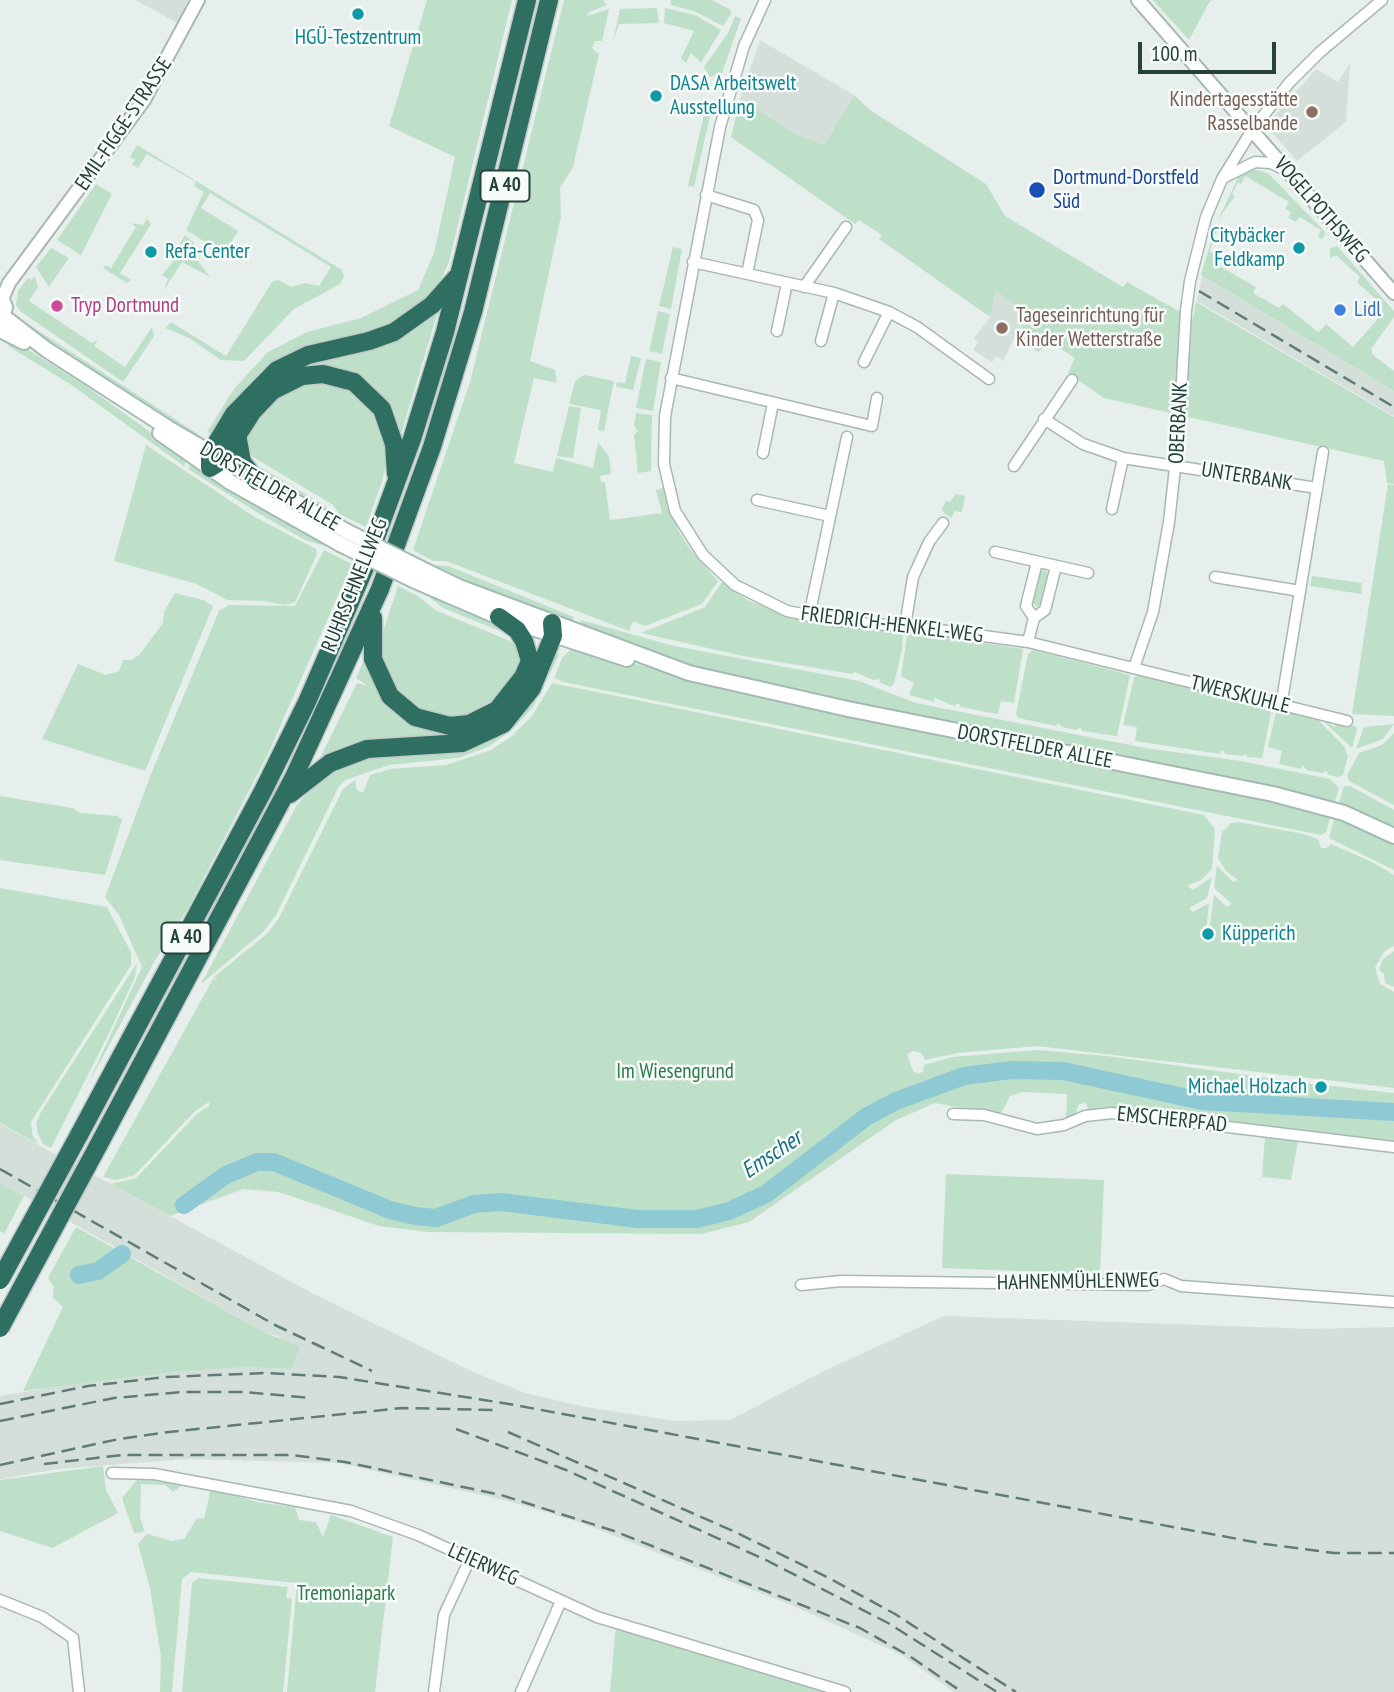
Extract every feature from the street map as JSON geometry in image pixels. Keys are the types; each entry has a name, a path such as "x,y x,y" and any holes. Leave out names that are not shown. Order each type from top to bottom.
{"highway":[{"name":"RUHRSCHNELLWEG","path":"0,1280 289,739 352,600 392,496 426,396 467,251 527,0"},
{"name":"RUHRSCHNELLWEG","path":"0,1328 274,817 336,690 380,589 432,447 473,312 549,0"},
{"path":"214,461 234,414 277,370 308,355 369,341 404,327 446,292 459,272 467,251"},
{"path":"214,461 262,401 286,382 314,374 345,378 375,399 388,421 396,463 392,496"},
{"path":"237,434 242,462 257,481"},
{"path":"380,589 372,627 373,659 390,696 415,717 450,726 486,718 506,702 549,630"},
{"path":"499,617 519,633 530,661"},
{"path":"274,817 303,782 344,757 385,746 462,743 496,728 514,713 532,688 549,630"}],"main road":[{"name":"EMIL-FIGGE-STRASSE","path":"1,297 1,324"},
{"name":"DORSTFELDER ALLEE","path":"1,324 82,379 214,461 257,481 343,538"},
{"name":"DORSTFELDER ALLEE","path":"214,461 230,482 499,617 673,668 799,699 1286,797 1344,813 1394,836"},
{"name":"DORSTFELDER ALLEE","path":"416,574 460,587 549,630"}],"street":[{"name":"EMIL-FIGGE-STRASSE","path":"1,297 39,241 92,174 144,100 198,0"},
{"name":"FRIEDRICH-HENKEL-WEG","path":"765,0 736,70 706,195 665,415 664,464 676,511 686,531 712,566 735,585 766,603 809,616 1028,642 1134,668"},
{"name":"VOGELPOTHSWEG","path":"1138,0 1394,293"},
{"name":"OBERBANK","path":"1134,668 1153,612 1177,466 1190,281 1202,230 1222,179 1252,130 1289,83 1320,52 1382,0"},
{"path":"1222,179 1255,162 1271,163 1289,173"},
{"path":"706,195 754,210 758,220 747,274"},
{"path":"804,287 846,227"},
{"name":"EMIL-FIGGE-STRASSE","path":"0,279 39,241"},
{"path":"693,262 834,293 889,312 917,327 989,379"},
{"path":"777,331 787,283"},
{"path":"821,341 834,293"},
{"path":"864,362 889,312"},
{"path":"671,378 872,426 877,398"},
{"path":"1014,467 1072,380"},
{"path":"762,453 773,403"},
{"name":"UNTERBANK","path":"1044,419 1083,444 1123,458 1317,488"},
{"path":"809,616 847,438"},
{"name":"UNTERBANK","path":"1282,706 1323,452"},
{"path":"1112,509 1123,458"},
{"path":"757,500 830,516"},
{"path":"905,626 913,577 929,542 943,523"},
{"path":"995,552 1088,573"},
{"path":"1034,618 1026,606 1037,562"},
{"path":"1028,642 1034,618 1045,610 1056,566"},
{"path":"1215,577 1300,591"},
{"name":"TWERSKUHLE","path":"1134,668 1347,721"},
{"name":"EMSCHERPFAD","path":"953,1114 984,1115 1037,1129 1064,1125 1085,1116 1112,1113 1394,1147"},
{"name":"HAHNENMÜHLENWEG","path":"802,1284 841,1281 1148,1285 1164,1279 1181,1286 1394,1302"},
{"name":"LEIERWEG","path":"112,1473 153,1474 337,1507 418,1535 597,1617 845,1692"},
{"path":"434,1692 444,1615 470,1559"},
{"path":"0,1600 42,1618 73,1638 79,1692"},
{"path":"521,1692 561,1601"}],"shaded area":[{"path":"135,0 188,0 178,23"},
{"path":"760,40 854,95 824,145 794,133 740,99"},
{"name":"Kindertagesstätte Rasselbande","path":"1350,63 1346,122 1297,161 1268,128 1271,120 1316,69 1338,82"},
{"path":"1202,276 1394,391 1394,416 1197,301"},
{"name":"Tageseinrichtung für Kinder Wetterstraße","path":"996,291 1028,314 1028,321 1015,336 1003,361 997,356 992,362 973,350 978,342 974,339 990,317"},
{"path":"0,1124 312,1293 471,1371 525,1393 585,1407 676,1421 730,1420 826,1370 944,1316 1313,1329 1394,1327 1394,1692 954,1692 900,1654 796,1607 576,1521 508,1501 339,1463 187,1459 58,1469 0,1479 0,1396 109,1378 172,1372 245,1367 290,1369 279,1336 266,1333 0,1182"}],"green space":[{"path":"427,0 512,0 449,262 437,288 425,304 390,330 274,364 248,385 213,435 207,432 234,389 268,352 307,332 361,318 418,290 434,253 455,157 389,126"},
{"path":"564,0 603,0 607,5 588,13 587,16 609,9 602,41 595,41 592,48 599,54 573,167 560,188 561,216 530,361 555,370 557,383 534,378 514,463 553,472 556,458 593,468 598,442 609,456 611,474 600,476 601,482 605,482 610,520 662,513 656,490 663,488 678,530 689,548 718,581 702,604 645,626 633,621 629,631 446,561 433,561 413,550 470,382"},
{"path":"671,0 712,0 731,10 731,14 723,26 696,12 671,5"},
{"path":"1153,0 1215,0 1210,1 1189,40"},
{"path":"657,8 659,23 619,24 613,42 620,9"},
{"path":"665,8 695,15 721,30 701,63 691,53 686,63 681,58 694,31 664,23"},
{"path":"735,16 741,19 722,73 710,77 704,67 728,33"},
{"path":"854,95 870,110 986,184 1005,216 1123,287 1127,282 1193,319 1196,302 1394,417 1394,484 1387,483 1384,461 1104,398 1068,373 1075,358 1050,342 1038,352 1015,336 1028,321 1028,314 996,291 990,317 879,239 882,235 859,220 855,224 731,137 740,99 794,133 824,145"},
{"path":"704,114 710,116 694,187 688,186"},
{"path":"137,145 342,270 344,276 340,284 294,309 244,361 221,360 189,338 165,328 171,322 226,356 272,282 278,280 291,287 305,283 319,286 331,267 210,193 201,208 238,231 224,254 186,230 204,192 194,186 196,182 147,154 138,168 132,165 135,160 130,157"},
{"path":"1252,169 1268,173 1325,232 1324,237 1321,239 1318,236 1321,230 1300,217 1296,222 1288,218 1291,212 1285,209 1289,202 1245,176 1241,184 1238,182 1232,194 1235,196 1218,220 1238,178"},
{"path":"96,184 112,194 81,255 57,240"},
{"path":"147,219 151,224 120,273 131,280 127,283 103,268 105,265 111,268 136,227 130,223 143,225"},
{"path":"1215,228 1217,230 1210,251 1218,256 1214,263 1256,287 1253,293 1279,308 1283,304 1318,332 1326,324 1353,347 1376,321 1383,306 1357,282 1360,277 1336,255 1330,258 1330,248 1337,246 1394,311 1394,317 1371,349 1373,355 1394,371 1394,391 1201,275"},
{"path":"185,235 193,242 197,260 210,277 182,262 164,290 168,279 162,275 175,259 172,256"},
{"path":"673,247 682,249 671,309 659,306"},
{"path":"51,248 69,258 49,287 36,267"},
{"path":"35,276 38,287 29,301 92,343 98,340 94,346 125,367 152,327 154,336 123,382 20,311 16,305 18,291 28,278 31,280"},
{"path":"439,308 397,447 382,401 313,369 298,366"},
{"path":"658,311 670,314 662,354 649,351"},
{"path":"23,321 198,434 195,439 19,326"},
{"path":"11,339 83,384 188,459 184,466 70,384 8,346"},
{"path":"631,356 641,358 633,390 616,387 617,382 625,383"},
{"path":"646,359 661,362 653,411 636,408"},
{"path":"584,375 614,381 604,431 598,430 601,410 569,404 575,381"},
{"path":"338,380 372,402 388,451 382,482 366,527 339,514 333,505 243,451 243,441 261,407 298,381"},
{"path":"569,406 581,408 573,458 557,456"},
{"path":"636,413 652,415 651,471 638,473 634,435 638,431 634,426"},
{"path":"146,445 253,516 316,549 317,554 295,602 285,605 227,600 197,584 114,561"},
{"path":"247,459 327,507 338,519 267,481"},
{"path":"192,462 338,550 305,540 258,513 188,469"},
{"path":"1388,484 1394,485 1394,716 1352,714"},
{"path":"956,494 965,496 962,512 955,511 951,518 941,510 946,501 950,502"},
{"path":"324,550 352,564 268,754 187,910 153,964 86,1088 142,967 119,915 105,897 151,774 219,611 229,605 295,606"},
{"path":"431,565 448,566 574,617 570,625"},
{"path":"1044,569 1049,575 1042,604 1037,607 1032,601 1039,572"},
{"path":"1312,576 1362,583 1361,594 1310,586"},
{"path":"722,582 749,601 793,618 822,624 900,631 903,635 902,650 894,684 890,687 879,682 880,679 873,680 855,672 852,674 743,656 641,633 705,607"},
{"path":"398,586 418,596 435,610 522,646 524,657 498,704 462,721 426,718 392,693 381,660 382,634"},
{"path":"420,590 503,625 515,637 443,608"},
{"path":"175,593 203,600 213,606 145,771 42,739 78,664 106,675 119,671 123,660 132,660 140,654 163,623 164,612"},
{"path":"581,620 674,646 859,681 916,703 1145,748 1241,761 1330,779 1339,788 1326,832 1321,835 563,682 554,678 562,658 572,648 808,707 937,722 698,668 579,628"},
{"path":"911,632 1023,649 1014,703 1001,701 998,714 960,707 959,703 954,706 935,698 934,702 909,695 914,683 901,676 907,636"},
{"path":"543,649 483,730 318,762 357,683 368,686 356,678 366,655 385,699 471,728"},
{"path":"1033,650 1130,675 1117,736 1082,731 1081,727 1076,730 1062,727 1058,723 1056,726 1018,718 1016,714 1028,654"},
{"path":"553,653 559,655 533,707 513,729 488,747 458,758 389,765 345,780 339,786 276,915 263,932 201,984 297,805 322,777 361,755 451,749"},
{"path":"1138,675 1269,707 1271,713 1262,758 1247,757 1246,754 1226,754 1222,750 1220,754 1135,741 1137,727 1123,725 1134,678"},
{"name":"Im Wiesengrund","path":"552,683 1204,815 1215,829 1212,869 1201,880 1187,886 1193,890 1212,877 1207,898 1189,908 1193,912 1209,903 1207,924 1203,929 1206,934 1213,930 1210,924 1214,895 1227,907 1232,904 1214,888 1217,866 1233,882 1238,880 1226,871 1218,858 1222,832 1231,823 1239,822 1303,834 1318,839 1321,848 1327,848 1331,844 1372,862 1394,875 1394,946 1385,951 1375,967 1380,984 1394,992 1394,1088 1037,1046 958,1053 925,1060 921,1053 913,1051 907,1054 913,1071 917,1074 923,1072 924,1065 952,1057 1037,1050 1107,1056 1313,1084 1313,1088 1321,1089 1322,1085 1394,1093 1394,1142 1112,1109 1089,1111 1086,1103 1079,1104 1075,1115 1066,1119 1067,1094 1022,1092 1010,1096 1000,1115 935,1103 896,1120 749,1222 701,1234 427,1232 379,1226 279,1192 243,1189 170,1216 111,1184 136,1178 197,1114 209,1106 209,1102 195,1111 135,1175 117,1180 103,1177 213,979 218,982 214,977 268,933 279,918 343,789 355,780 357,790 363,793 370,775 390,769 446,765 491,750 512,736 532,716"},
{"path":"1280,710 1316,718 1344,746 1348,757 1343,775 1339,777 1328,775 1327,771 1322,773 1307,770 1302,765 1301,769 1279,764 1282,751 1268,747 1276,712"},
{"path":"1322,720 1335,727 1336,723 1355,726 1357,730 1352,748"},
{"path":"1394,724 1383,739 1356,749 1364,727"},
{"path":"1394,733 1394,805 1349,781 1347,775 1359,753 1382,745"},
{"path":"1344,786 1350,786 1394,810 1394,830 1338,806"},
{"path":"0,796 72,808 81,813 118,816 122,820 105,875 0,860"},
{"path":"1335,815 1394,841 1394,870 1329,838"},
{"path":"0,888 107,907 131,952 131,965 31,1122 32,1134 38,1144 0,1123"},
{"path":"1394,951 1394,987 1385,983 1384,974 1379,970 1383,959"},
{"path":"137,963 135,977 51,1148 43,1144 38,1134 36,1123 41,1112"},
{"path":"1265,1137 1298,1141 1291,1180 1262,1177"},
{"path":"946,1174 1104,1180 1100,1274 942,1268"},
{"path":"0,1182 24,1196 4,1234 0,1231"},
{"path":"76,1227 266,1333 300,1347 291,1369 245,1367 172,1372 23,1391 63,1307 53,1298 54,1287 48,1278"},
{"path":"103,1466 106,1490 118,1513 52,1548 0,1531 0,1480"},
{"path":"141,1475 207,1487 206,1490 181,1486 173,1492 165,1485 141,1484 140,1518 144,1529 143,1532 134,1533 122,1498"},
{"name":"Tremoniapark","path":"211,1488 257,1502 295,1507 299,1520 316,1522 323,1537 331,1515 393,1537 375,1692 287,1692 297,1583 191,1572 182,1579 172,1692 160,1692 161,1657 150,1588 138,1544 147,1534 172,1541 184,1539 197,1518 204,1519"},
{"path":"198,1578 288,1587 286,1598 292,1599 283,1692 182,1692 192,1583"},
{"path":"616,1625 840,1692 610,1692"}],"waterway":[{"name":"Emscher","path":"184,1205 226,1175 257,1162 274,1162 390,1210 415,1216 436,1218 474,1204 501,1202 638,1219 697,1219 729,1211 766,1194 866,1117 896,1101 964,1076 1011,1070 1063,1071 1202,1101 1394,1112"},
{"name":"Emscher","path":"79,1275 98,1271 122,1254"}],"railway":[{"path":"1199,291 1394,407"},
{"path":"0,1169 275,1325 372,1371"},
{"path":"0,1404 88,1386 166,1377 266,1373 339,1377 509,1404 1265,1544 1334,1553 1394,1553"},
{"path":"0,1421 114,1398 182,1392 245,1392 311,1398"},
{"path":"0,1465 119,1439 169,1432 402,1408 496,1410"},
{"path":"456,1429 566,1470 766,1560 888,1623 997,1692"},
{"path":"508,1432 733,1531 827,1577 895,1614 1016,1692"},
{"path":"44,1464 122,1455 292,1455 345,1462 501,1495 614,1531 860,1628 911,1657 962,1692"}],"place":[{"name":"HGÜ-Testzentrum","path":"358,14"},
{"name":"DASA Arbeitswelt Ausstellung","path":"656,96"},
{"name":"Kindertagesstätte Rasselbande","path":"1312,112"},
{"name":"Dortmund-Dorstfeld Süd","path":"1037,190"},
{"name":"Citybäcker Feldkamp","path":"1299,248"},
{"name":"Refa-Center","path":"151,252"},
{"name":"Tryp Dortmund","path":"57,306"},
{"name":"Lidl","path":"1340,310"},
{"name":"Tageseinrichtung für Kinder Wetterstraße","path":"1002,328"},
{"name":"Küpperich","path":"1208,934"},
{"name":"Michael Holzach","path":"1321,1087"}]}
